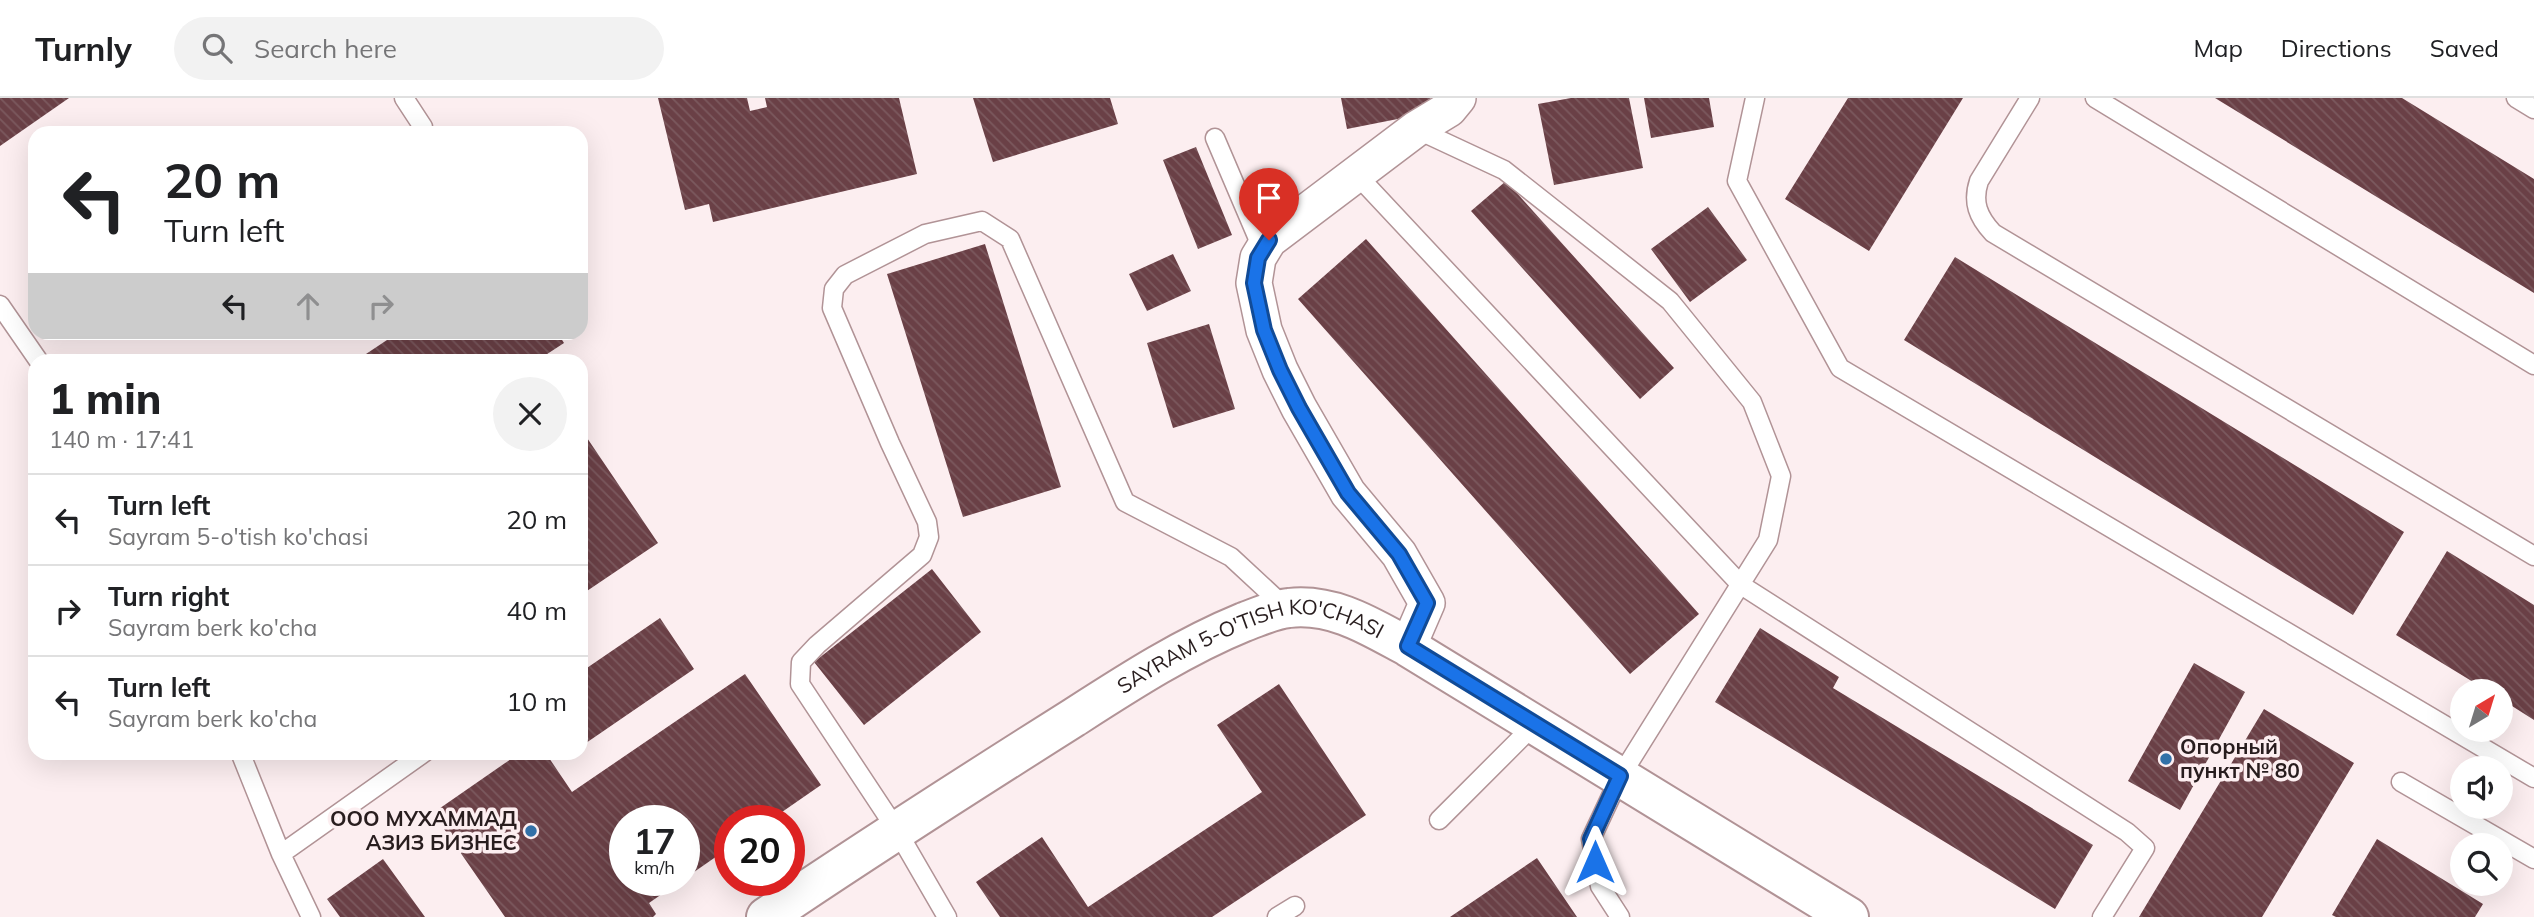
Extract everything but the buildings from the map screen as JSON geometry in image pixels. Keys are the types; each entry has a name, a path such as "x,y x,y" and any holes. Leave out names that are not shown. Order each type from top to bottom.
{"street":[{"path":"1408,646 1427,603 1399,554 1348,493 1299,408 1264,330 1257,306 1255,270 1262,248 1269,240 1416,129 1449,109 1458,98"},
{"name":"SAYRAM 5-O'TISH KO'CHASI","path":"766,917 1161,662 1219,632 1286,608 1318,608 1348,615 1408,646 1849,917"}],"lane":[{"path":"404,98 422,126"},
{"path":"1755,98 1737,181 1840,368 2534,778"},
{"path":"2030,98 1979,181 1975,193 1976,206 1993,233 2534,556"},
{"path":"2095,98 2534,365"},
{"path":"2516,98 2534,109"},
{"path":"1416,129 1504,170 1670,301 1752,402 1781,476 1768,540 1620,776 1591,839 1600,886 1620,917"},
{"path":"1215,138 1262,248"},
{"path":"1356,174 1741,585 2127,832 2145,848 2102,917"},
{"path":"947,917 897,830 800,684 801,663 817,645 922,555 929,537 927,522 832,308 834,289 845,275 926,234 982,221 1010,239 1125,502 1231,557 1286,608"},
{"path":"0,305 34,354"},
{"path":"1439,820 1535,724"},
{"path":"243,760 281,854 311,917"},
{"path":"281,854 414,760"},
{"path":"2401,782 2534,859"},
{"path":"1277,917 1295,906"}],"place":[{"name":"Опорный пункт № 80","path":"2166,759"},
{"name":"ООО МУХАММАД АЗИЗ БИЗНЕС","path":"531,831"}],"route":[{"path":"1269,240 1258,258 1254,283 1264,330 1299,408 1348,493 1399,554 1427,603 1408,646 1620,776 1591,839 1595,862"}]}
